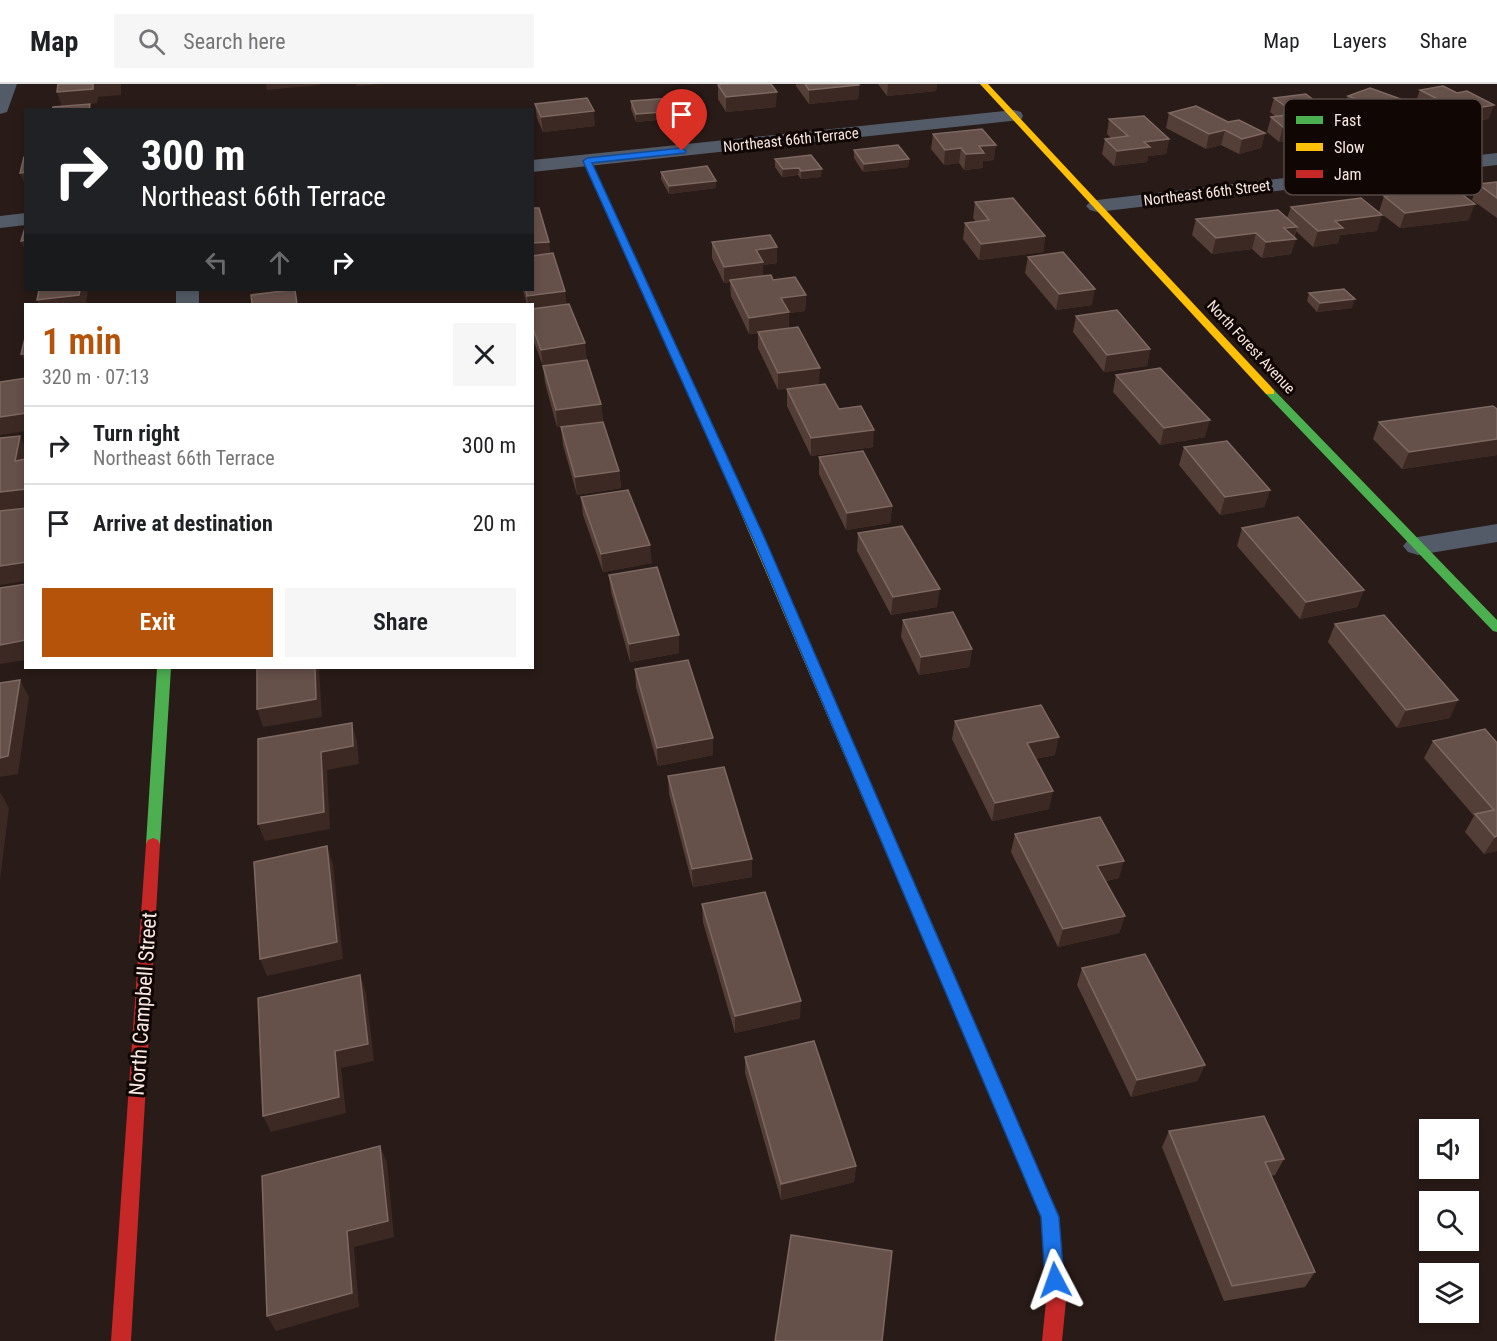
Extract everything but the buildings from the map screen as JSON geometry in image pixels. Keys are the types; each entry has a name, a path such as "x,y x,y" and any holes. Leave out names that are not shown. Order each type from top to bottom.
{"street":[{"path":"0,108 8,84"},
{"name":"North Forest Avenue","path":"984,84 1242,363 1497,628"},
{"name":"Northeast 66th Terrace","path":"534,166 1014,116"},
{"name":"Northeast 66th Street","path":"1482,161 1497,159"},
{"path":"587,161 759,539 1050,1217 1056,1301 1052,1341"},
{"name":"Northeast 66th Street","path":"1097,206 1284,184"},
{"path":"0,222 24,219"},
{"path":"1418,546 1497,533"},
{"name":"North Campbell Street","path":"121,1341 164,669"}],"traffic: fast":[{"path":"1270,392 1497,628"},
{"path":"153,844 164,669"}],"traffic: slow":[{"path":"984,84 1270,392"},
{"path":"739,495 939,958"}],"traffic: jam":[{"path":"587,161 739,495"},
{"path":"121,1341 153,844"},
{"path":"939,958 1050,1217 1056,1301 1052,1341"}],"route":[{"path":"682,151 587,161 759,539 1050,1217 1055,1280"}]}
